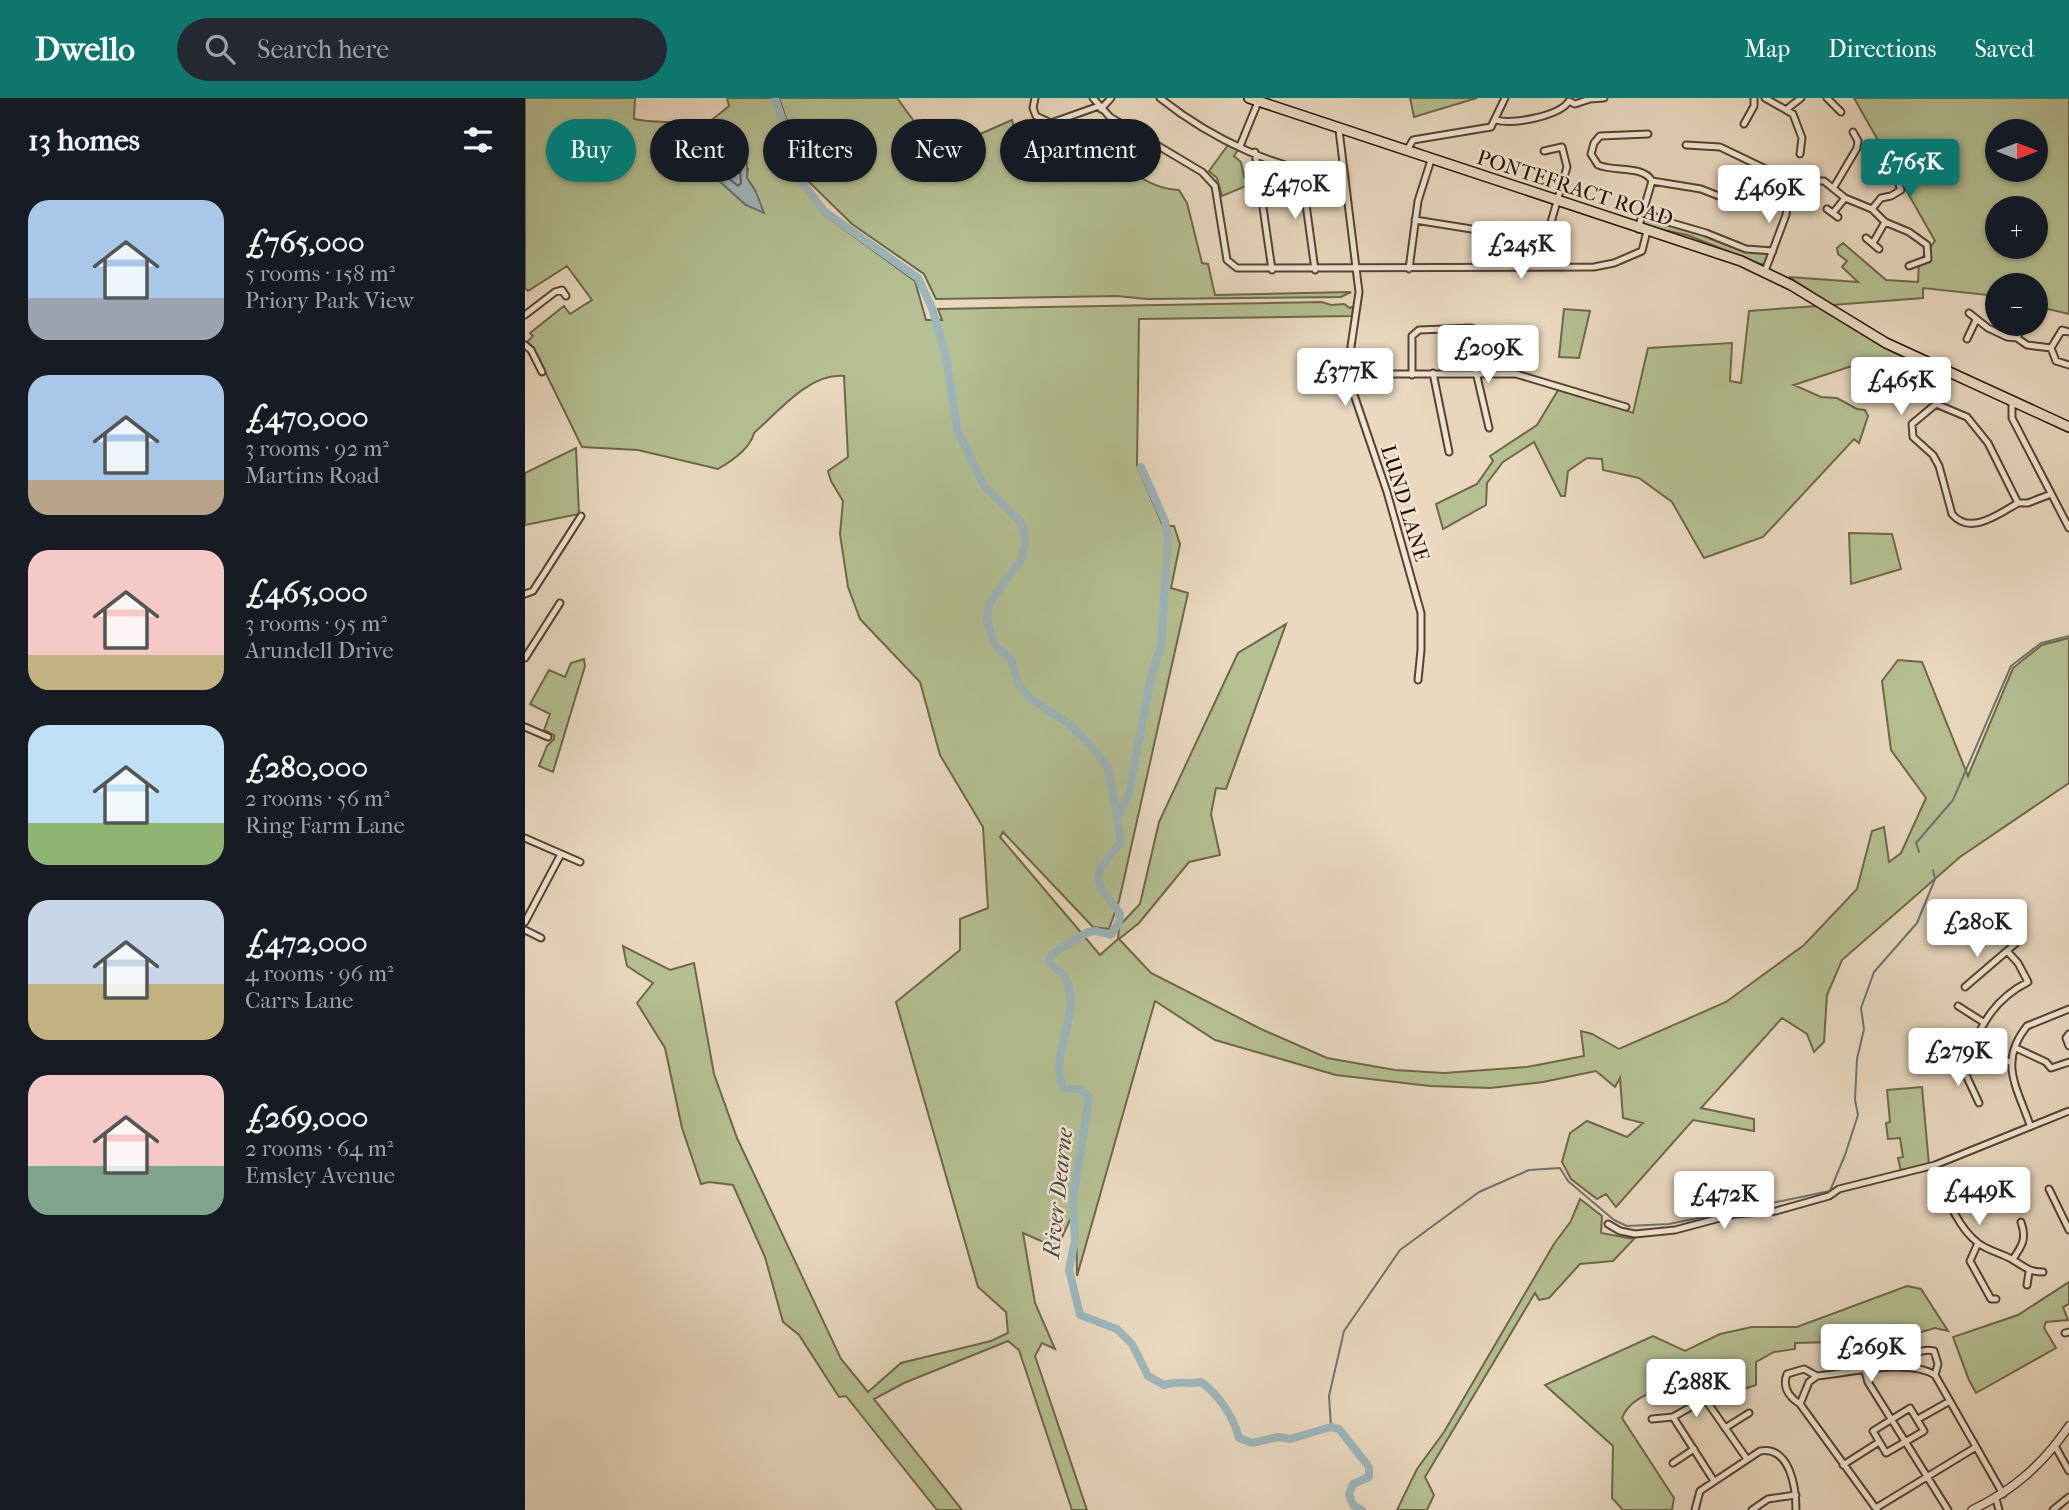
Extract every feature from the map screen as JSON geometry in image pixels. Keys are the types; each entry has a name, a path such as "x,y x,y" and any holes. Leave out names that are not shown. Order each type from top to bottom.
{"highway":[{"name":"PONTEFRACT ROAD","path":"1254,100 1643,230 1717,252 1765,271 1886,343 2012,403 2069,426"}],"street":[{"path":"1035,98 1033,108 1037,116 1051,123 1100,107 1111,98"},
{"path":"1093,98 1110,117 1202,172 1212,181 1227,260 1246,270 1594,267 1614,263 1642,251 1644,209 1652,181"},
{"path":"1160,98 1213,133 1240,146 1301,168 1345,176"},
{"path":"1406,152 1413,140 1491,127 1505,98"},
{"path":"1496,120 1507,124 1560,110 1569,99 1575,104 1604,98"},
{"path":"1744,124 1754,106 1754,98"},
{"path":"1765,98 1793,114 1802,138 1800,155"},
{"path":"1787,109 1801,98"},
{"path":"1827,98 1841,112"},
{"path":"1240,146 1254,100"},
{"name":"LUND LANE","path":"1339,130 1358,269 1358,309 1347,374 1387,492 1418,603 1421,650 1418,680"},
{"path":"1833,187 1844,165 1860,145 1853,132"},
{"path":"1648,135 1600,136 1594,143 1591,154 1598,165 1641,172 1648,175 1652,181 1701,189 1739,204 1743,195"},
{"path":"1544,151 1570,145"},
{"path":"1686,145 1720,147 1791,181 1814,180 1833,187 1845,198 1873,209 1885,222 1909,232 1927,246 1933,255 1921,264 1909,266"},
{"path":"1538,267 1567,167 1562,146"},
{"path":"1255,152 1272,270"},
{"path":"1409,269 1418,201 1431,160"},
{"path":"1258,176 1279,168"},
{"path":"1301,168 1315,270"},
{"path":"1873,209 1881,198 1892,196 1901,190 1895,174"},
{"path":"1765,271 1786,215 1791,181"},
{"path":"1261,194 1304,191"},
{"path":"1833,213 1845,198"},
{"name":"PONTEFRACT ROAD","path":"1644,209 1658,219 1706,233 1746,249 1773,251"},
{"path":"1415,220 1503,234"},
{"path":"1873,243 1885,222"},
{"path":"1866,238 1879,249"},
{"path":"525,315 555,292 562,290 566,296"},
{"path":"1969,313 1976,320 2007,337 2017,338 2027,345 2051,348"},
{"path":"1967,339 1976,320"},
{"path":"1412,374 1412,335 1419,330 1471,328 1478,330 1490,372"},
{"path":"2051,348 2062,330 2069,332"},
{"path":"525,345 543,372"},
{"path":"2051,348 2056,360 2069,365"},
{"path":"1476,372 1489,428"},
{"path":"1433,373 1449,452"},
{"path":"1347,374 1516,374 1626,407"},
{"path":"2012,403 2013,418 2051,494 2067,518 2069,528"},
{"path":"2018,503 1988,443 1967,417 1936,404 1912,424 1913,437 1933,455 1939,466 1952,514 1957,520 1971,524 1980,523 2018,503 2028,503 2051,494"},
{"path":"525,594 533,590 581,516"},
{"path":"526,654 560,603"},
{"path":"525,727 548,737"},
{"path":"525,838 580,862"},
{"path":"525,922 561,854"},
{"path":"525,930 541,938"},
{"path":"1965,987 2016,943"},
{"path":"1961,1070 1983,1022 2010,991 2028,982 2018,963 2007,951"},
{"path":"1958,1006 1983,1022"},
{"path":"2030,1125 2011,1074 2010,1062 2028,1026 2069,1009"},
{"path":"2069,1034 2066,1038 2069,1046"},
{"path":"1972,1047 2010,1062"},
{"path":"2016,1048 2046,1062 2051,1068 2069,1062"},
{"path":"1948,1062 1961,1070 1979,1103"},
{"path":"1608,1224 1620,1231 1635,1234 1675,1230 1735,1214 1776,1210 1829,1196 1839,1189 1935,1165 2069,1111"},
{"path":"1935,1165 1953,1208 1969,1235 1978,1243 2013,1259 2029,1272 2043,1272"},
{"path":"2049,1189 2069,1230"},
{"path":"1953,1208 1980,1194"},
{"path":"2013,1259 2023,1244 2025,1233 2021,1222"},
{"path":"1978,1243 1968,1261 1991,1299 1996,1299"},
{"path":"2027,1285 2029,1272"},
{"path":"1904,1365 1915,1354 1925,1350 1934,1351 1938,1364 1935,1375"},
{"path":"1976,1447 1876,1509 1800,1404 1794,1401 1786,1388 1787,1374 1804,1370 1817,1376 1904,1365 1927,1370 1935,1375 1976,1447 1999,1496 1999,1510"},
{"path":"1865,1371 1868,1382 1948,1510"},
{"path":"1800,1404 1809,1382 1817,1376"},
{"path":"1652,1419 1673,1418 1705,1399 1718,1380"},
{"path":"1705,1399 1747,1459"},
{"path":"1918,1419 1950,1401"},
{"path":"1910,1408 1924,1431 1886,1453 1873,1431 1892,1419 1910,1408"},
{"path":"1725,1428 1749,1413"},
{"path":"1673,1418 1714,1481"},
{"path":"1972,1510 2018,1485 2055,1446 2069,1426"},
{"path":"1843,1465 1879,1442"},
{"path":"2055,1446 2069,1471"},
{"path":"1673,1463 1693,1449"},
{"path":"1695,1510 1700,1490 1747,1459 1767,1450 1780,1455 1792,1478 1796,1510"},
{"path":"1752,1510 1776,1496 1796,1495"},
{"path":"2053,1510 2069,1497"}],"green space":[{"path":"525,98 635,98 634,119 546,119 546,182 636,182 636,119 650,121 650,182 720,182 746,205 756,192 749,181 749,119 713,119 729,106 727,98 774,98 781,119 763,119 763,182 803,182 822,213 915,281 926,320 942,320 938,309 1322,302 1331,305 1344,304 1350,308 1354,306 1352,316 1139,319 1137,465 1163,526 1174,526 1180,544 1171,588 1188,593 1119,901 1109,929 1093,927 1003,832 1000,837 1100,955 1118,939 1119,926 1140,904 1159,822 1238,653 1286,624 1226,789 1216,788 1211,814 1220,855 1189,862 1139,923 1119,939 1151,973 1261,1029 1327,1058 1395,1070 1444,1073 1527,1067 1584,1056 1581,1031 1619,1049 1726,1002 1804,945 1857,889 1872,831 1884,827 1889,862 1901,853 1926,798 1891,750 1882,681 1898,660 1922,662 1968,776 2013,668 2042,645 2069,638 2069,783 1960,857 1842,960 1827,995 1824,1042 1814,1052 1807,1034 1782,1018 1701,1108 1754,1119 1754,1131 1693,1120 1616,1207 1606,1194 1597,1199 1571,1179 1562,1162 1570,1133 1587,1121 1627,1137 1643,1123 1623,1118 1620,1078 1615,1087 1596,1071 1543,1082 1490,1088 1430,1086 1336,1075 1215,1040 1155,1001 1077,1276 1076,1207 1057,1248 1023,1233 1035,1303 1055,1349 1042,1343 1035,1356 1087,1510 1072,1510 1019,1350 1008,1341 904,1383 874,1399 962,1510 937,1510 846,1396 839,1397 799,1335 783,1322 765,1257 733,1185 709,1182 701,1184 682,1128 665,1048 637,1003 653,983 627,966 623,946 670,970 694,963 714,1074 737,1138 841,1359 868,1392 901,1363 991,1341 1008,1333 1006,1312 978,1287 896,1002 960,950 960,919 988,908 983,827 940,755 920,682 860,619 848,587 840,534 843,501 828,471 848,457 844,376 819,381 795,395 754,433 740,454 718,469 638,450 582,447 533,347 527,342 533,336 530,333 564,306 570,314 592,300 567,266 528,291 525,288"},
{"path":"779,98 897,98 912,119 891,119 891,182 986,182 986,131 1000,125 1000,182 1149,182 1179,190 1187,203 1202,263 1208,264 1215,295 1351,292 1341,297 1147,299 1117,296 936,299 924,274 852,224 809,182 877,182 877,119 786,119"},
{"path":"1410,98 1477,98 1414,117"},
{"path":"1854,98 2069,98 2069,314 2048,309 2048,273 1985,273 1985,295 1923,288 1923,298 1832,305 1789,277 1858,282 1842,267 1847,261 1838,254 1837,248 1843,243 1886,280 1918,282 1919,262 1935,241"},
{"path":"1228,145 1238,150 1234,156 1241,162 1244,177 1255,177 1256,182 1222,196 1217,178 1209,171"},
{"path":"1645,213 1751,252 1766,252 1768,256 1764,264 1760,264 1687,235 1645,226"},
{"path":"1817,306 1894,352 1932,370 1874,399 1855,365 1794,385 1821,397 1837,398 1857,409 1865,410 1868,416 1859,443 1854,439 1763,537 1704,558 1672,502 1639,478 1603,470 1602,459 1587,458 1568,471 1565,496 1561,496 1534,442 1503,462 1487,483 1486,505 1443,529 1436,504 1477,484 1493,461 1490,456 1537,425 1560,387 1633,413 1648,348 1732,343 1730,381 1741,383 1749,311"},
{"path":"1564,309 1590,311 1579,358 1559,357"},
{"path":"576,448 579,514 525,525 525,473"},
{"path":"1849,533 1892,534 1901,569 1851,584"},
{"path":"584,659 585,666 553,772 539,766 547,746 554,739 554,735 544,730 550,714 530,704 549,670 565,677 571,663"},
{"path":"1922,1087 1929,1165 1901,1171 1898,1158 1903,1157 1900,1138 1888,1139 1886,1123 1890,1122 1887,1090"},
{"path":"1580,1199 1602,1216 1601,1233 1634,1239 1613,1261 1580,1264 1549,1298 1539,1300 1535,1293 1425,1477 1434,1495 1427,1510 1397,1510 1417,1469 1444,1432 1554,1244 1571,1221"},
{"path":"2069,1282 2069,1304 2063,1307 2068,1320 2046,1322 2044,1328 2056,1348 1976,1393 1953,1337 2018,1315"},
{"path":"1907,1286 1921,1289 1948,1331 1935,1328 1872,1346 1834,1342 1795,1343 1795,1349 1774,1352 1756,1362 1756,1385 1735,1392 1734,1371 1699,1367 1691,1375 1646,1395 1628,1408 1622,1418 1674,1498 1672,1510 1623,1510 1612,1498 1613,1446 1545,1385 1653,1336 1685,1351 1720,1334 1752,1327 1797,1327"}],"water":[{"path":"749,181 764,213 746,205 720,182"}],"waterway":[{"name":"River Dearne","path":"775,98 803,183 824,211 918,278 932,308 946,357 957,429 984,486 1020,521 1026,540 1022,558 989,604 987,619 994,644 1011,660 1019,685 1031,699 1068,723 1108,767 1121,840 1102,867 1098,879 1102,890 1120,914 1119,922 1111,935 1088,932 1052,954 1049,962 1065,977 1070,991 1069,1019 1062,1048 1060,1076 1064,1089 1080,1089 1089,1097 1073,1200 1075,1241 1069,1269 1080,1315 1117,1329 1132,1344 1148,1376 1164,1385 1201,1382 1225,1407 1239,1438 1252,1443 1278,1437 1290,1439 1331,1427 1339,1429 1369,1467 1369,1477 1353,1484 1349,1494 1353,1505 1362,1510"},
{"name":"River Dearne","path":"1118,816 1129,793 1151,677 1161,646 1168,538 1165,521 1141,467"},
{"path":"1919,852 1916,843 1953,800 2011,666 2041,643 2069,636"},
{"path":"1331,1427 1329,1396 1344,1331 1400,1250 1479,1192 1529,1170 1560,1168 1568,1181 1614,1220 1627,1226 1669,1224 1830,1191 1858,1115 1855,1100 1857,1059 1864,1029 1861,1008 1874,972 1917,923 1935,879 1933,870"}]}
